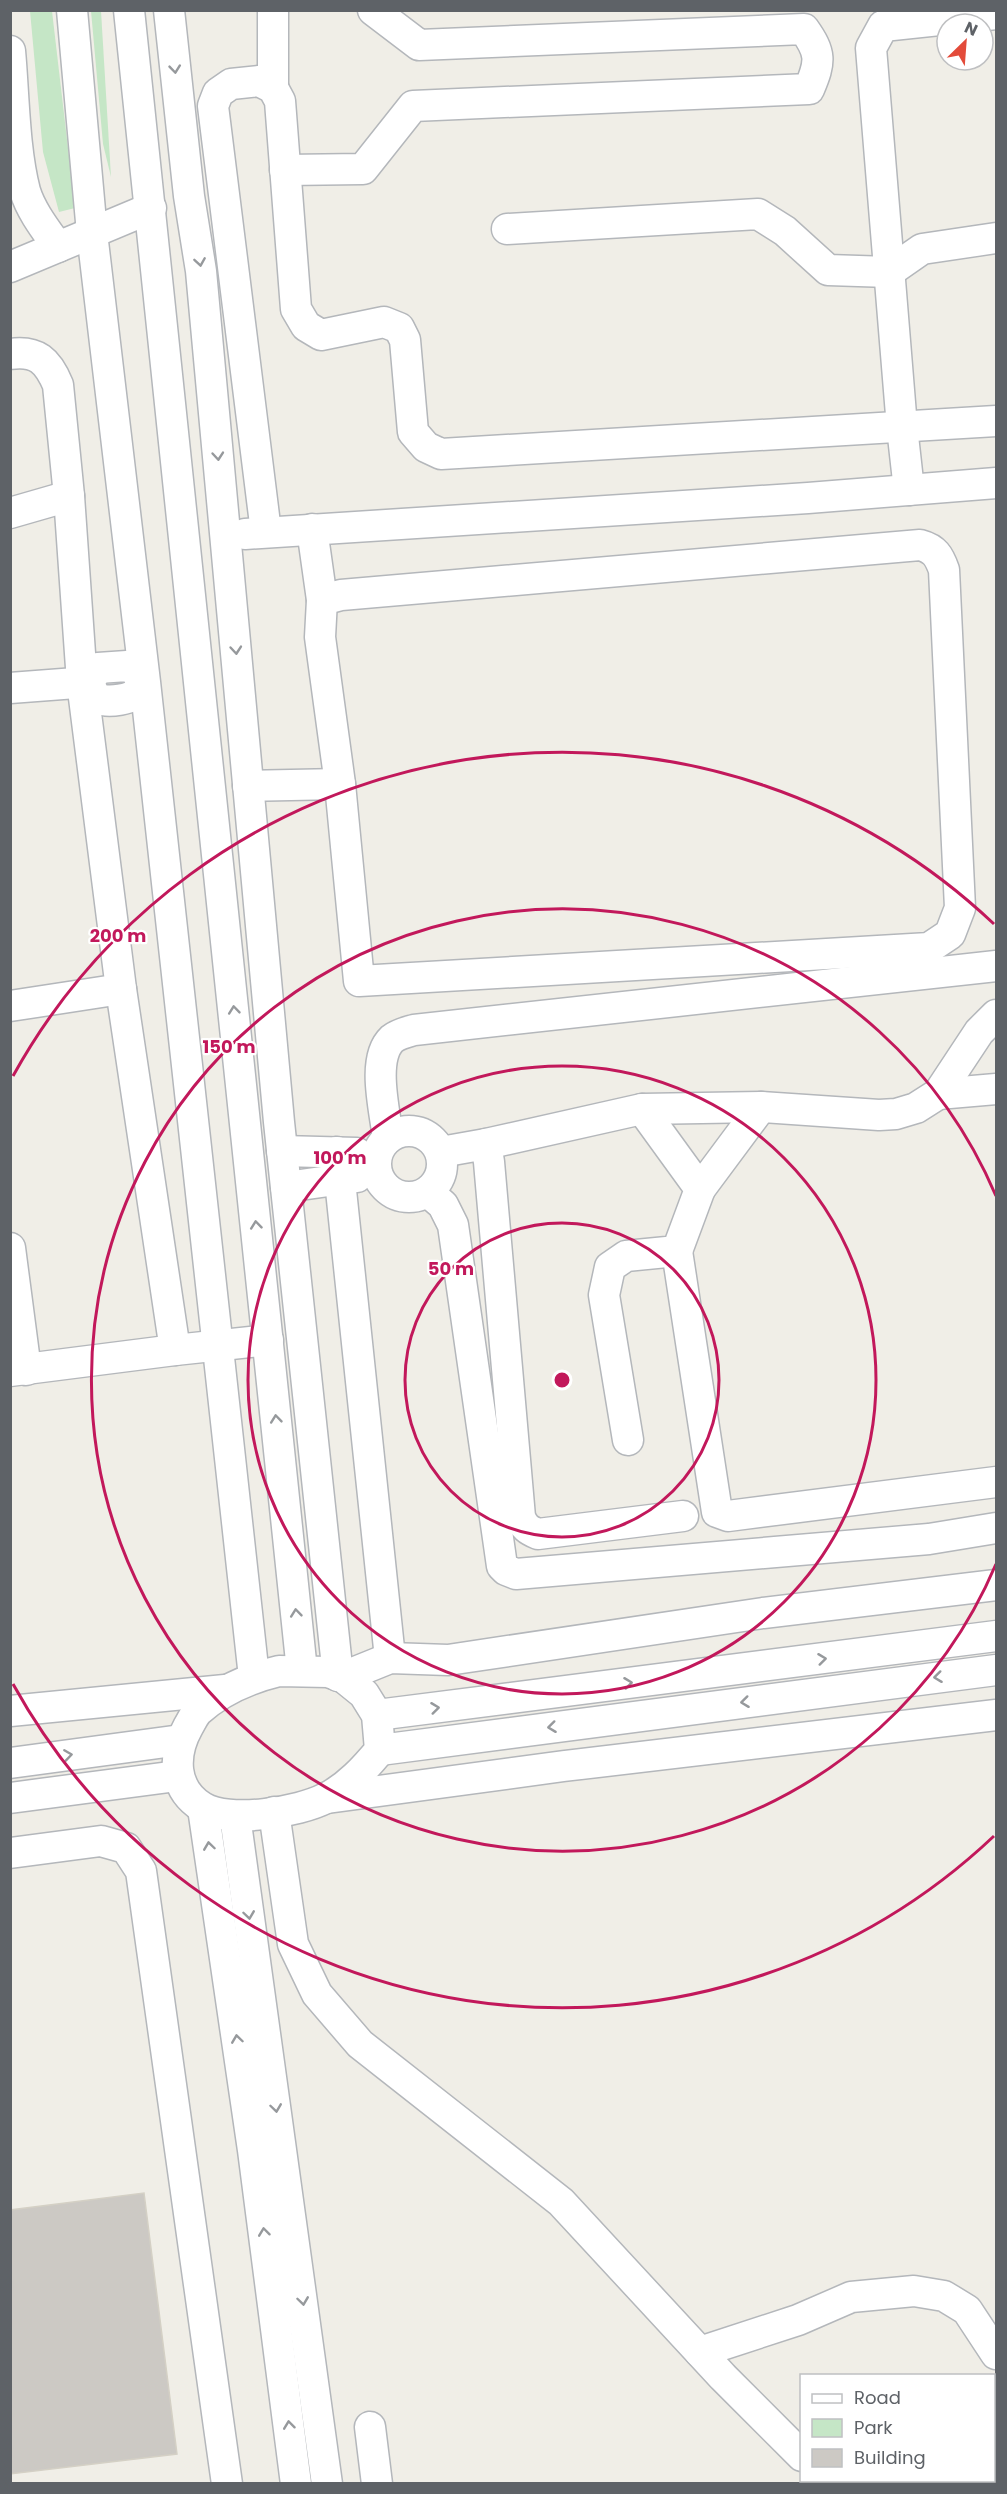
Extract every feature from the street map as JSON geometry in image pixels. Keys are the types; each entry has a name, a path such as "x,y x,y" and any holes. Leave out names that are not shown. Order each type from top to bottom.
{"street":[{"path":"72,10 92,233 219,1345 242,1683"},
{"path":"129,10 302,1671"},
{"path":"169,10 189,196 201,271 282,1151 340,1677"},
{"path":"273,10 273,88 280,101 296,309 306,326 321,334 384,322 399,328 405,340 413,432 426,447 441,454 996,421"},
{"path":"285,170 363,170 413,106 809,89 817,70 817,46 804,28 419,45 373,10"},
{"path":"909,490 871,48 884,26 996,14"},
{"path":"10,51 21,164 26,192 35,213 58,247"},
{"path":"179,101 218,93 231,84 259,81 273,88"},
{"path":"218,93 213,106 266,532"},
{"path":"10,267 151,208"},
{"path":"507,229 758,214 785,231 828,270 889,272 922,249 996,238"},
{"path":"10,354 26,351 38,357 51,369 58,385 86,682 121,989 175,1350"},
{"path":"225,535 996,483"},
{"path":"10,513 69,496"},
{"path":"312,530 322,600 320,637 340,784 359,981 929,948 950,934 960,908 944,570 933,549 920,545 908,546 341,595 322,600"},
{"path":"10,688 86,682 99,668 127,666 136,670 143,682"},
{"path":"207,750 245,751"},
{"path":"248,786 340,784"},
{"path":"286,1187 338,1166 381,1155 397,1133 418,1132 435,1143 441,1152 441,1174 428,1192 419,1196 398,1196 382,1183 381,1155 381,1064 385,1048 394,1037 414,1030 996,966"},
{"path":"10,1006 121,989"},
{"path":"441,1152 642,1109 761,1107 879,1115 896,1114 916,1108 938,1094 980,1032 996,1015"},
{"path":"938,1094 996,1089"},
{"path":"761,1107 700,1189 677,1251 717,1512 728,1516 996,1482"},
{"path":"642,1109 700,1189"},
{"path":"486,1144 520,1518 523,1525 529,1531 538,1534 683,1516"},
{"path":"282,1151 338,1166"},
{"path":"338,1166 390,1658"},
{"path":"428,1192 443,1204 453,1225 502,1566 506,1570 516,1574 929,1539 996,1528"},
{"path":"10,1248 18,1370 268,1340"},
{"path":"628,1440 604,1295 607,1278 610,1267 626,1256 677,1251"},
{"path":"920,1493 929,1539"},
{"path":"340,1677 390,1658 448,1660 762,1613 996,1586"},
{"path":"377,1715 996,1636"},
{"path":"380,1750 996,1670"},
{"path":"10,1711 242,1683 279,1671 328,1672 340,1677 364,1694 377,1715 380,1750 363,1772 327,1798"},
{"path":"242,1683 196,1712 181,1740 177,1756 177,1776 188,1796 203,1808 235,1816 299,1809 327,1798 564,1766 996,1715"},
{"path":"10,1763 181,1740"},
{"path":"10,1798 177,1776"},
{"path":"203,1808 253,2150 296,2484"},
{"path":"274,1812 293,1944 317,1994 360,2044 561,2202 700,2352 800,2455"},
{"path":"235,1816 327,2484"},
{"path":"10,1853 102,1841 126,1848 141,1871 227,2484"},
{"path":"700,2352 798,2320 851,2297 914,2291 944,2296 967,2310 996,2354"},
{"path":"370,2427 377,2484"}],"green space":[{"path":"30,11 52,11 75,208 59,212 43,152"},
{"path":"91,11 101,11 111,177 103,144"}],"building":[{"path":"144,2193 177,2454 10,2474 10,2210"}]}
